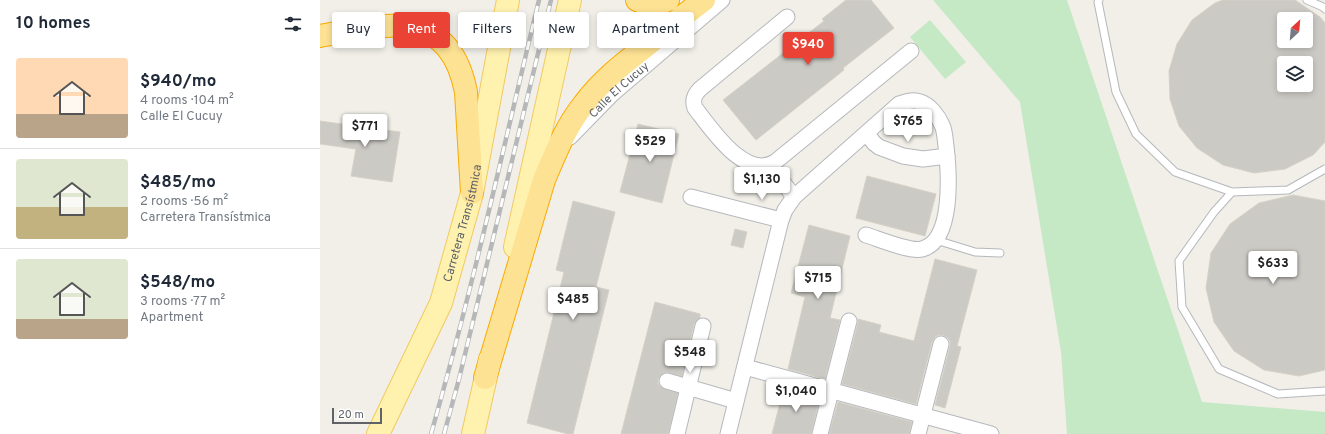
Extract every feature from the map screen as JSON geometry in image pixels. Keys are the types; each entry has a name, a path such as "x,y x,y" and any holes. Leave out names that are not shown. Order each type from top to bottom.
{"highway":[{"path":"637,0 653,4 668,0"},
{"path":"486,378 537,201 556,152 573,120 594,91 621,66 704,0"},
{"path":"320,36 370,27 408,26 429,32 447,47 459,66 466,92 472,193"}],"main road":[{"name":"Carretera Transístmica","path":"378,434 442,303 472,193 508,0"},
{"path":"473,434 570,0"}],"street":[{"name":"Calle El Cucuy","path":"556,152 612,94 722,0"},
{"path":"787,17 700,90 696,94 693,103 694,108 730,151 760,166 770,165 911,51"},
{"path":"728,434 781,220 785,210 794,197 867,134 899,104 910,101 920,102 930,107 943,127 949,177 948,206 941,230 936,240 927,247 914,250 866,235"},
{"path":"867,134 879,147 903,156 923,159 947,156"},
{"path":"770,165 794,197"},
{"path":"691,198 781,220"},
{"path":"820,434 849,321"},
{"path":"677,434 703,326"},
{"path":"918,434 941,344"},
{"path":"745,367 991,434"},
{"path":"667,381 736,400"}],"lane":[{"path":"1098,0 1116,92 1136,134 1175,172 1232,192 1288,190 1325,168"},
{"path":"1307,0 1325,9"},
{"path":"1232,192 1214,212 1179,262 1182,307 1219,369 1278,394 1325,391"},
{"path":"936,240 975,252 1000,253"}],"green space":[{"path":"933,0 1067,0 1202,402 1325,412 1325,434 1067,434 1061,352 1020,102"},
{"path":"930,20 966,62 945,79 910,37"}],"building":[{"path":"846,0 871,0 894,28 756,140 723,100 824,21 822,19"},
{"path":"1223,0 1295,0 1313,12 1277,12 1277,48 1313,48 1313,12 1320,17 1325,23 1325,142 1313,155 1285,169 1254,173 1223,165 1197,148 1179,126 1170,99 1169,71 1177,44 1192,20 1215,3"},
{"path":"320,121 400,132 392,182 351,176 356,149 320,144"},
{"path":"638,124 679,134 662,203 620,192"},
{"path":"867,176 936,194 925,236 856,218"},
{"path":"1293,195 1325,201 1325,370 1299,376 1264,370 1234,351 1214,322 1206,288 1211,253 1230,224 1259,203"},
{"path":"573,201 615,212 596,287 609,290 573,434 568,434 527,423 564,272 556,270"},
{"path":"809,225 850,236 830,318 840,320 825,379 788,369 805,297 791,293"},
{"path":"735,229 747,232 743,248 731,245"},
{"path":"935,259 977,270 957,346 961,347 945,408 935,405 950,346 950,341 943,335 938,335 932,342 916,404 842,384 858,319 881,325 879,332 914,341"},
{"path":"655,302 700,314 700,318 694,324 682,376 665,372 658,379 658,384 661,387 678,393 668,434 621,434"},
{"path":"784,387 820,397 811,434 772,434"},
{"path":"838,402 912,422 909,434 829,434"}],"railway":[{"path":"431,434 474,272 539,0"},
{"path":"444,434 459,379 551,0"}]}
